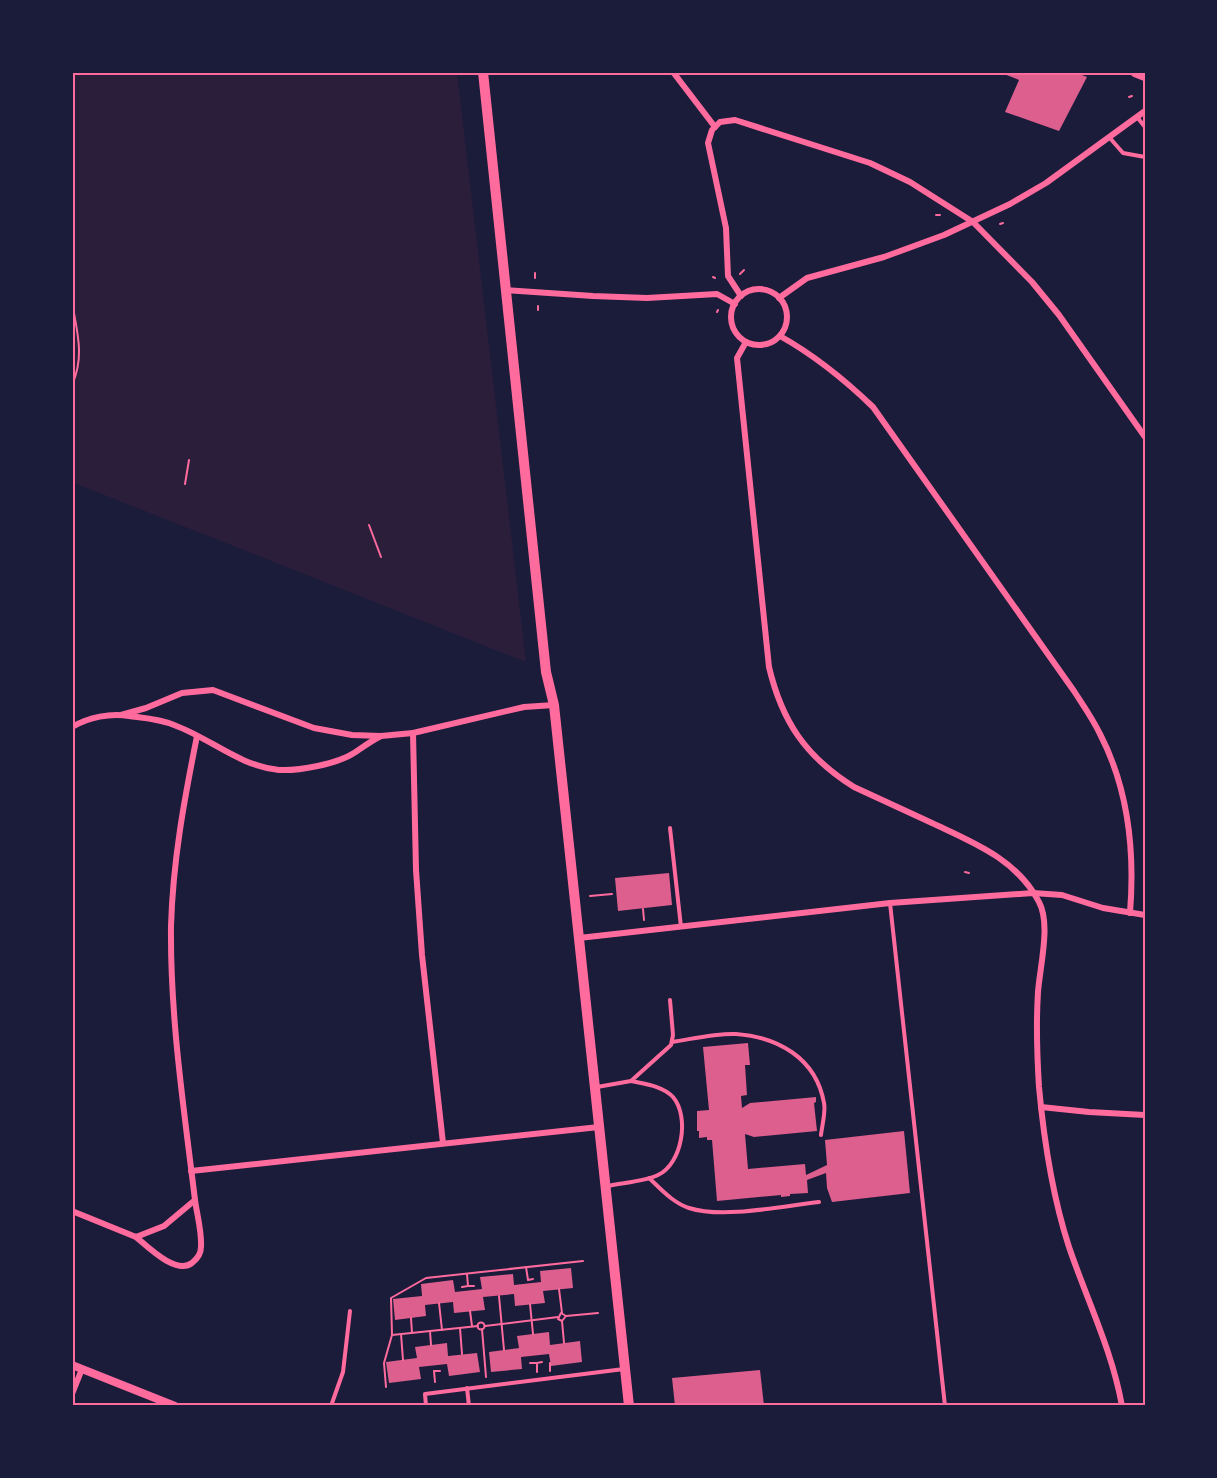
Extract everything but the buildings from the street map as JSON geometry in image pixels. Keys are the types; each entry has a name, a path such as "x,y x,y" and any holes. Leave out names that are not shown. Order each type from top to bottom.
{"main road":[{"path":"483,72 546,672 554,705 629,1406"},
{"path":"1134,72 1145,76"}],"street":[{"path":"673,72 715,127"},
{"path":"779,298 807,278 884,256 973,222 1010,204 1046,183 1145,111"},
{"path":"741,296 728,276 726,228 708,143 715,127 720,122 735,120 870,163 936,197 973,222 1011,259 1059,315 1145,437"},
{"path":"757,289 765,290 779,298 786,313 784,329 780,336 760,345 746,342 734,330 731,321 735,304 741,296 757,289"},
{"path":"506,290 636,298 717,294 735,304"},
{"path":"780,336 802,348 873,407 986,564 1079,699 1112,759 1128,816 1132,846 1130,913"},
{"path":"746,342 737,358 769,667 782,710 802,743 835,775 854,787 996,855 1024,879 1040,903 1045,921 1037,1030 1041,1107 1047,1153 1068,1244 1083,1288 1102,1331 1122,1406"},
{"path":"72,727 94,718 121,715 146,708 182,693 213,690 314,728 352,735 381,736 413,733 524,707 554,705"},
{"path":"121,715 174,725 235,757 278,770 318,766 338,760 353,754 365,744 381,736"},
{"path":"413,733 417,891 443,1143"},
{"path":"72,1211 136,1237 168,1261 179,1266 189,1265 198,1258 201,1249 174,1023 171,926 178,829 197,736"},
{"path":"579,938 890,903 1034,893 1062,895 1095,906 1145,915"},
{"path":"1041,1107 1089,1113 1145,1115"},
{"path":"191,1171 599,1127"},
{"path":"136,1237 164,1226 195,1200"},
{"path":"72,1365 175,1406"},
{"path":"72,1394 82,1369"}],"lane":[{"path":"1137,117 1145,127"},
{"path":"1109,137 1123,153 1144,155"},
{"path":"670,828 681,927"},
{"path":"890,903 945,1406"},
{"path":"631,1081 671,1045 670,1000"},
{"path":"672,1042 735,1034 771,1039 799,1056 814,1076 825,1104 821,1135"},
{"path":"595,1087 631,1081 662,1089 673,1097 678,1105 683,1123 681,1140 669,1166 658,1175 605,1187"},
{"path":"648,1177 672,1199 688,1208 702,1211 722,1212 819,1202"},
{"path":"331,1406 343,1372 350,1311"},
{"path":"426,1406 425,1394 625,1369"},
{"path":"467,1388 469,1406"}],"path":[{"path":"740,274 744,270"},
{"path":"535,273 535,278"},
{"path":"72,302 80,357 72,385"},
{"path":"185,484 189,460"},
{"path":"369,525 381,556"},
{"path":"590,896 612,894"},
{"path":"643,909 644,920"},
{"path":"386,1387 384,1363 392,1335 391,1298 426,1278 583,1261"},
{"path":"526,1267 528,1280"},
{"path":"467,1274 468,1286"},
{"path":"522,1281 533,1280"},
{"path":"462,1287 474,1286"},
{"path":"559,1289 562,1313 566,1316 598,1313"},
{"path":"499,1296 504,1350"},
{"path":"440,1303 442,1330"},
{"path":"530,1304 533,1334"},
{"path":"470,1311 472,1326"},
{"path":"482,1329 485,1326 558,1317 562,1313"},
{"path":"562,1321 566,1316"},
{"path":"558,1317 562,1321 564,1343"},
{"path":"411,1318 412,1333"},
{"path":"478,1326 481,1322 485,1326"},
{"path":"392,1335 478,1326 482,1329 486,1377"},
{"path":"460,1328 462,1354"},
{"path":"430,1331 431,1345"},
{"path":"400,1334 403,1360"},
{"path":"537,1362 537,1372"},
{"path":"530,1363 542,1362"},
{"path":"550,1363 550,1371"},
{"path":"434,1371 435,1382"},
{"path":"428,1372 440,1371"}],"shaded area":[{"path":"72,72 457,72 526,662 74,483 72,486"}]}
